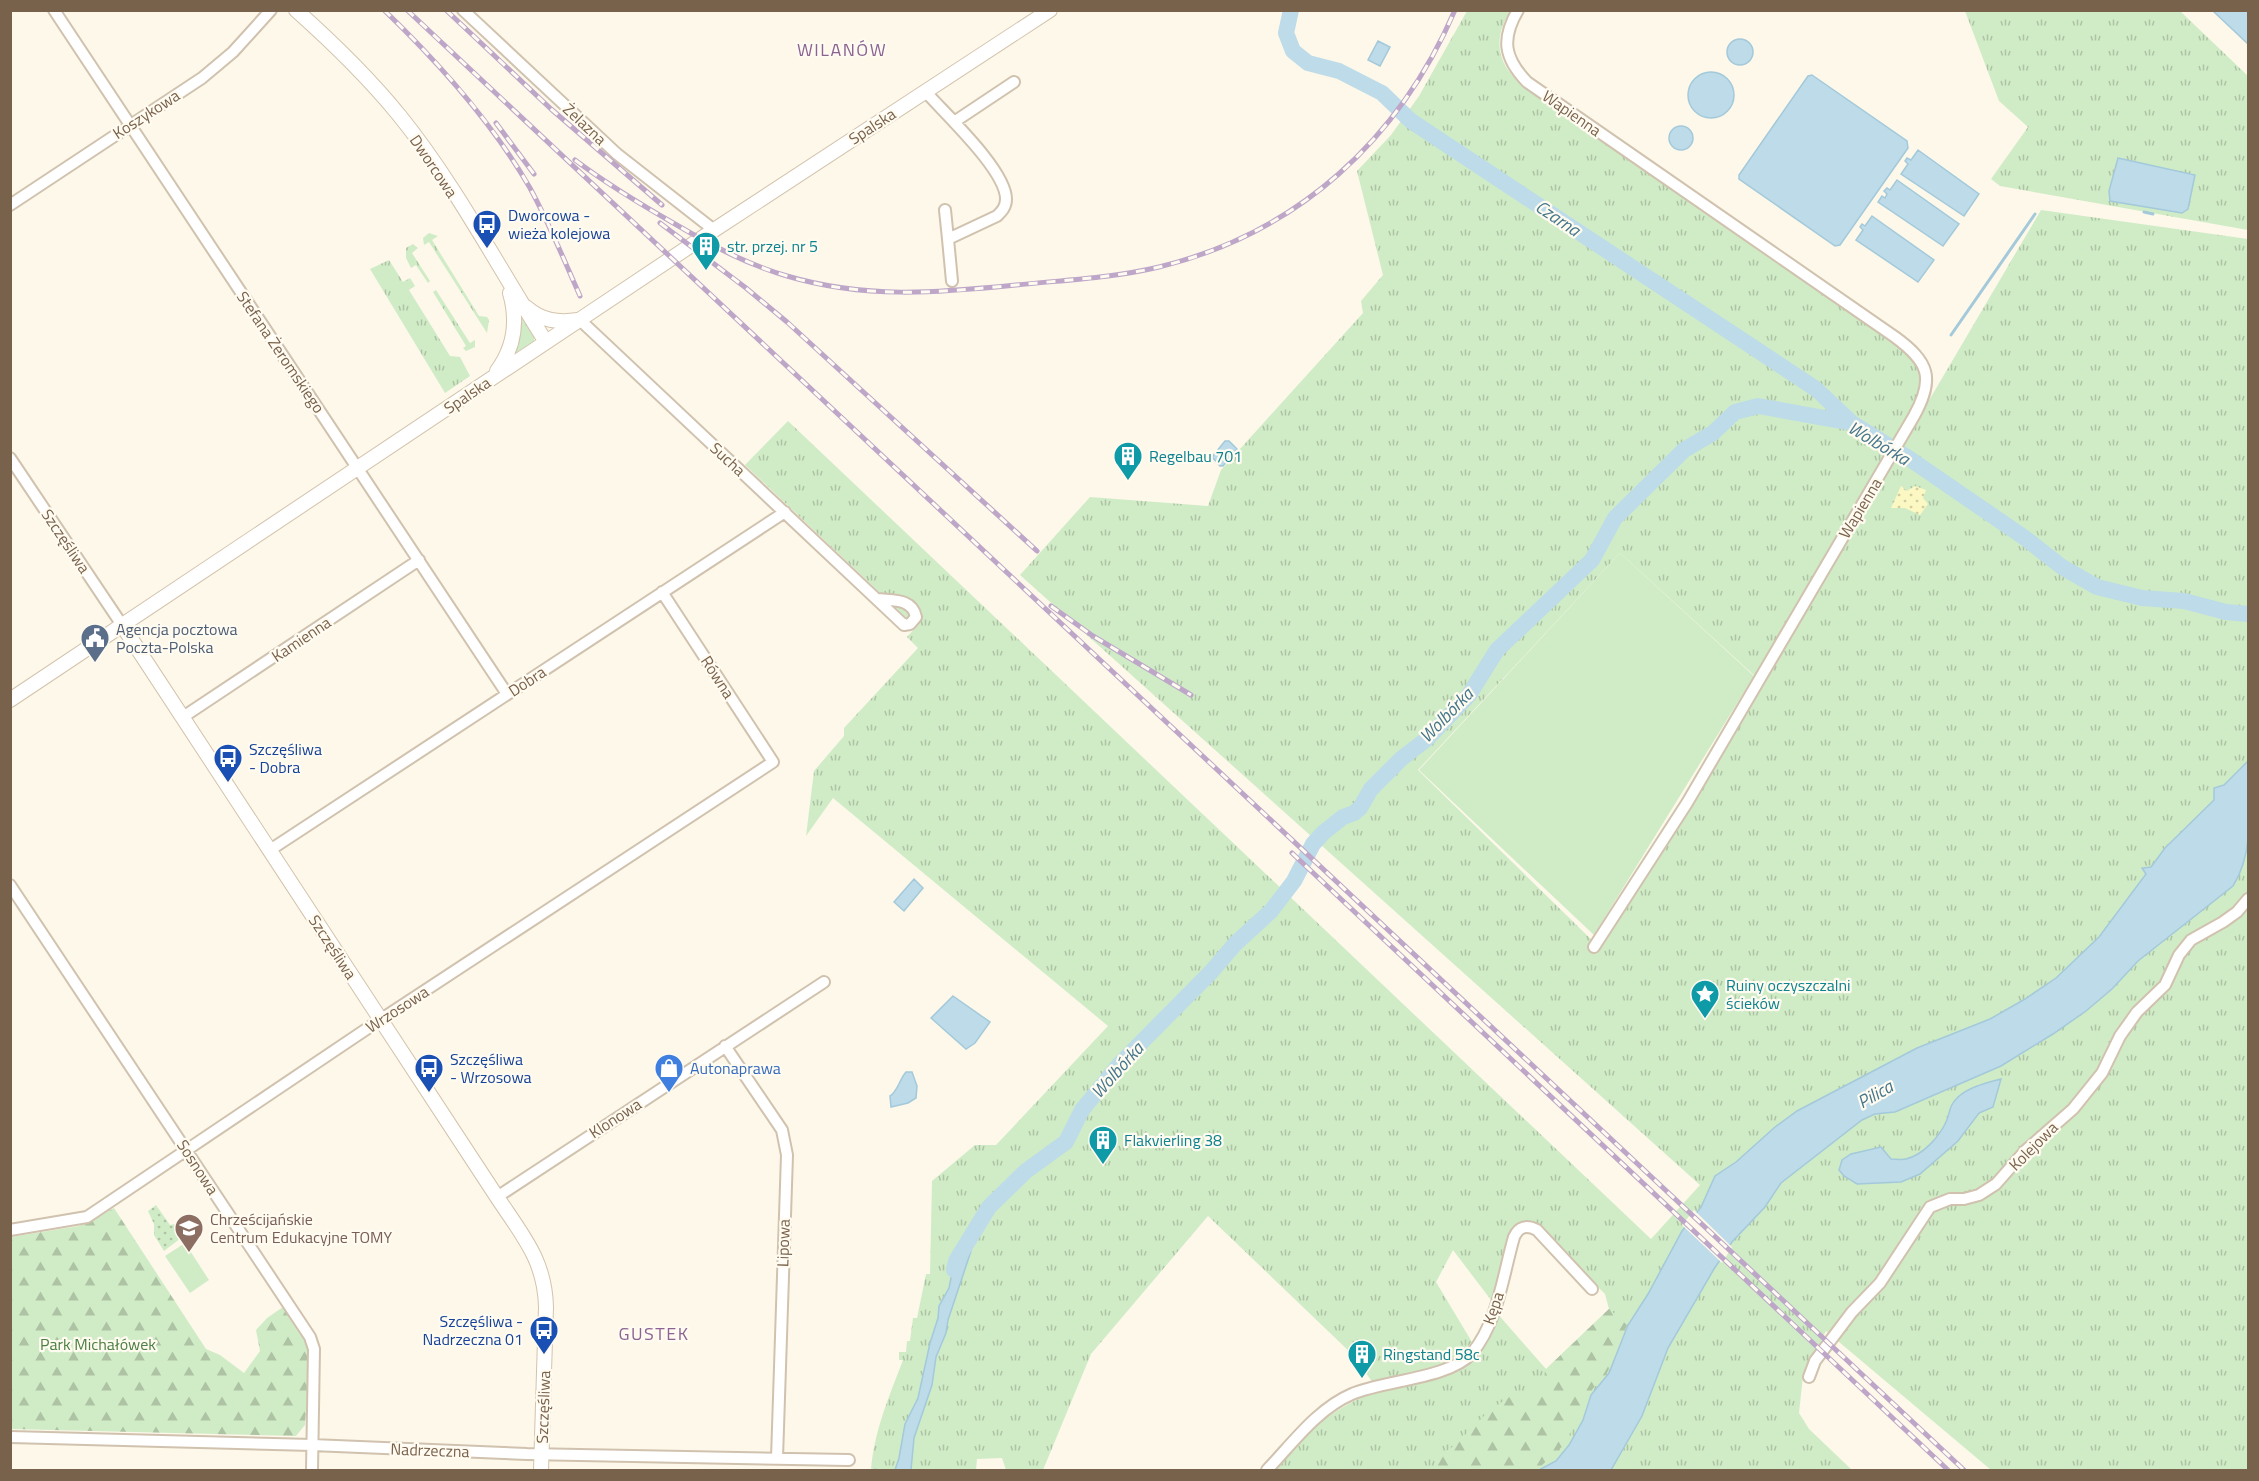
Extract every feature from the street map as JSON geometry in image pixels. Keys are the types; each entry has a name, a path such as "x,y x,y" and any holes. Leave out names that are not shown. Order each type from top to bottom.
{"street":[{"name":"Stefana Żeromskiego","path":"54,10 507,694"},
{"name":"Koszykowa","path":"10,205 202,78 218,65 271,10"},
{"name":"Dworcowa","path":"296,10 352,62 399,115 445,179 546,342"},
{"name":"Żelazna","path":"463,10 617,154 714,230"},
{"name":"Spalska","path":"10,700 714,230 1050,10"},
{"name":"Wapienna","path":"1518,10 1508,29 1506,41 1510,59 1527,82 1915,352 1924,366 1927,377 1924,397 1914,416 1687,803 1594,947"},
{"path":"954,122 1014,82"},
{"path":"925,91 982,153 1001,183 1006,198 1003,210 997,216 948,239"},
{"path":"945,210 952,281"},
{"path":"491,379 507,356 514,330 514,314 507,279"},
{"path":"520,302 533,314 546,319 561,322 580,320"},
{"name":"Sucha","path":"580,320 877,598"},
{"name":"Szczęśliwa","path":"10,458 530,1246 546,1285 541,1470"},
{"name":"Dobra","path":"270,850 784,512"},
{"name":"Kamienna","path":"183,717 419,560"},
{"name":"Równa","path":"662,592 773,762"},
{"name":"Wrzosowa","path":"10,1230 87,1217 773,762"},
{"name":"Sosnowa","path":"10,885 310,1337 314,1349 312,1470"},
{"name":"Kolejowa","path":"1809,1377 1815,1360 1852,1312 1880,1283 1930,1207 1950,1199 1964,1199 1979,1195 1996,1184 2025,1150 2073,1109 2102,1073 2120,1036 2137,1012 2165,985 2179,955 2191,940 2237,912 2248,899"},
{"name":"Klonowa","path":"497,1197 824,982"},
{"name":"Lipowa","path":"726,1046 782,1130 786,1141 777,1458"},
{"name":"Kępa","path":"1268,1470 1324,1411 1352,1394 1446,1369 1462,1362 1472,1353 1488,1326 1514,1237 1522,1227 1537,1230 1592,1289"},
{"name":"Nadrzeczna","path":"10,1437 541,1454 849,1460"}],"green space":[{"path":"1467,11 1511,11 1502,28 1500,45 1508,71 1515,78 1892,340 1916,363 1920,376 1920,396 1757,678 1620,553 1418,770 1598,946 1608,936 1691,805 2041,210 2248,239 2248,1470 1991,1470 1826,1331 1803,1376 1799,1413 1809,1429 1852,1470 1276,1470 1311,1431 1356,1400 1410,1380 1465,1365 1496,1312 1546,1369 1609,1309 1605,1294 1532,1223 1521,1223 1512,1229 1491,1300 1453,1250 1436,1282 1472,1342 1451,1359 1427,1370 1373,1383 1353,1355 1208,1216 1091,1354 1043,1470 1006,1470 1002,1458 977,1459 976,1470 871,1470 879,1428 903,1360 899,1360 899,1352 906,1352 913,1318 917,1318 926,1274 930,1274 932,1181 975,1145 996,1145 1108,1026 833,798 806,836 814,771 844,736 844,728 918,648 907,637 916,627 745,465 788,421 1651,1239 1700,1185 1020,575 1090,497 1208,506 1221,470 1363,313 1361,301 1383,275 1357,171 1391,135 1419,96"},
{"path":"1965,11 2180,11 2248,76 2248,230 2000,186 1991,179 2028,127 1999,101"},
{"path":"429,233 438,236 432,240 479,316 487,317 489,320 487,333 429,242 424,245 423,238"},
{"path":"413,244 418,248 412,253 430,281 428,283 416,265 411,268 406,258 406,248"},
{"path":"389,260 403,282 410,278 415,286 409,290 450,356 460,357 470,376 445,393 370,269"},
{"path":"436,290 470,343 475,340 475,347 466,351 463,348 466,346 433,292"},
{"path":"520,316 534,336 534,341 512,356"},
{"path":"1620,553 1754,676 1594,935 1419,770"},
{"path":"156,1205 170,1225 175,1224 181,1238 164,1251 154,1235 154,1224 148,1211"},
{"name":"Park Michałówek","path":"114,1208 206,1349 220,1355 244,1373 260,1351 256,1330 267,1318 283,1307 302,1331 310,1352 305,1425 296,1436 11,1429 11,1237 79,1226"},
{"path":"185,1243 209,1280 190,1293 165,1256"},
{"path":"1609,1309 1627,1325 1607,1373 1587,1395 1565,1444 1541,1466 1527,1470 1432,1470 1440,1456 1456,1444 1489,1411 1512,1395 1543,1391 1545,1370"}],"sand":[{"path":"1901,486 1907,491 1915,486 1926,490 1923,498 1928,504 1920,515 1905,508 1891,508"}],"water":[{"path":"2213,11 2248,11 2248,44"},
{"path":"1740,39 1749,43 1753,52 1749,61 1740,65 1731,61 1727,52 1731,43"},
{"path":"1378,41 1390,47 1380,66 1368,60"},
{"path":"1711,72 1727,79 1734,95 1727,111 1711,118 1695,111 1688,95 1695,79"},
{"path":"1812,75 1907,141 1908,148 1840,245 1835,246 1739,179 1739,175 1808,76"},
{"path":"1681,126 1690,129 1693,138 1690,147 1681,150 1672,147 1669,138 1672,129"},
{"path":"1918,150 1979,194 1964,216 1901,174 1908,164 1905,161 1907,158 1911,160"},
{"path":"2118,158 2195,175 2188,209 2182,213 2110,201 2109,191"},
{"path":"1897,180 1959,224 1943,246 1878,202 1882,196 1885,198 1887,194 1884,191 1887,188 1890,190"},
{"path":"1872,216 1934,260 1918,282 1856,240 1863,230 1860,227 1862,224 1865,226"},
{"path":"1225,441 1229,441 1237,449 1223,466 1220,466 1212,457"},
{"name":"Pilica","path":"2248,761 2248,841 2240,872 2233,886 2138,961 2112,989 2086,1011 2053,1034 2001,1066 1895,1112 1875,1114 1862,1120 1781,1183 1765,1207 1732,1242 1714,1269 1668,1348 1642,1416 1611,1470 1539,1470 1556,1461 1569,1445 1583,1420 1591,1395 1609,1373 1628,1325 1648,1294 1682,1231 1701,1207 1715,1176 1736,1162 1775,1127 1797,1111 1917,1048 1990,1019 2056,978 2099,937 2146,874 2142,868 2151,867 2165,848 2214,800 2214,788 2224,785"},
{"path":"914,879 923,888 904,911 894,902"},
{"path":"953,996 990,1022 975,1043 966,1049 931,1018"},
{"path":"906,1072 912,1072 917,1086 916,1098 908,1103 891,1107 890,1096"},
{"path":"2001,1079 1993,1107 1979,1113 1958,1141 1920,1174 1901,1182 1857,1184 1839,1170 1842,1160 1851,1154 1881,1147 1891,1159 1906,1159 1918,1154 1939,1134 1951,1106 1958,1097 1972,1088"},
{"path":"957,1249 971,1251 948,1320 946,1333 936,1357 932,1385 914,1438 911,1470 895,1470 905,1424 918,1398 939,1306 949,1288 953,1269 952,1259"}],"pier":[{"path":"1694,1210 1732,1247 1722,1263 1682,1225"}],"waterway":[{"name":"Czarna","path":"1291,10 1286,33 1293,51 1308,63 1339,71 1382,93 1411,121 1816,389 1851,422"},
{"path":"2144,212 2153,214"},
{"path":"1951,335 2035,214"},
{"name":"Wolbórka","path":"954,1270 956,1261 989,1207 1026,1171 1066,1142 1082,1110 1118,1066 1211,972 1235,944 1271,911 1294,881 1313,844 1323,833 1343,817 1360,808 1371,789 1402,758 1427,739 1469,695 1497,650 1592,560 1615,518 1684,450 1713,433 1735,412 1758,406 1852,423 1907,457 2025,538 2062,567 2097,587 2142,598 2184,601 2226,612 2248,614"}],"railway":[{"path":"384,10 444,72 499,140 537,201 580,296"},
{"path":"407,10 1964,1470"},
{"path":"446,10 551,109 662,205"},
{"path":"575,160 636,201 715,247 772,271 816,283 873,291 929,292 1124,274 1159,267 1209,252 1256,231 1299,205 1338,174 1373,139 1405,100 1432,57 1455,10"},
{"path":"496,123 534,174"},
{"path":"660,223 787,322 1037,551"},
{"path":"1051,606 1093,636 1191,695"},
{"path":"1292,853 1948,1470"}],"place":[{"name":"Dworcowa - wieża kolejowa","path":"487,250"},
{"name":"str. przej. nr 5","path":"706,272"},
{"name":"Regelbau 701","path":"1128,482"},
{"name":"Agencja pocztowa Poczta-Polska","path":"95,664"},
{"name":"Szczęśliwa - Dobra","path":"228,784"},
{"name":"Ruiny oczyszczalni ścieków","path":"1705,1020"},
{"name":"Szczęśliwa - Wrzosowa","path":"429,1094"},
{"name":"Autonaprawa","path":"669,1094"},
{"name":"Flakvierling 38","path":"1103,1166"},
{"name":"Chrześcijańskie Centrum Edukacyjne TOMY","path":"189,1254"},
{"name":"Szczęśliwa - Nadrzeczna 01","path":"544,1356"},
{"name":"Ringstand 58c","path":"1362,1380"}],"district":[{"name":"WILANÓW","path":"842,49"},
{"name":"GUSTEK","path":"654,1333"}]}
